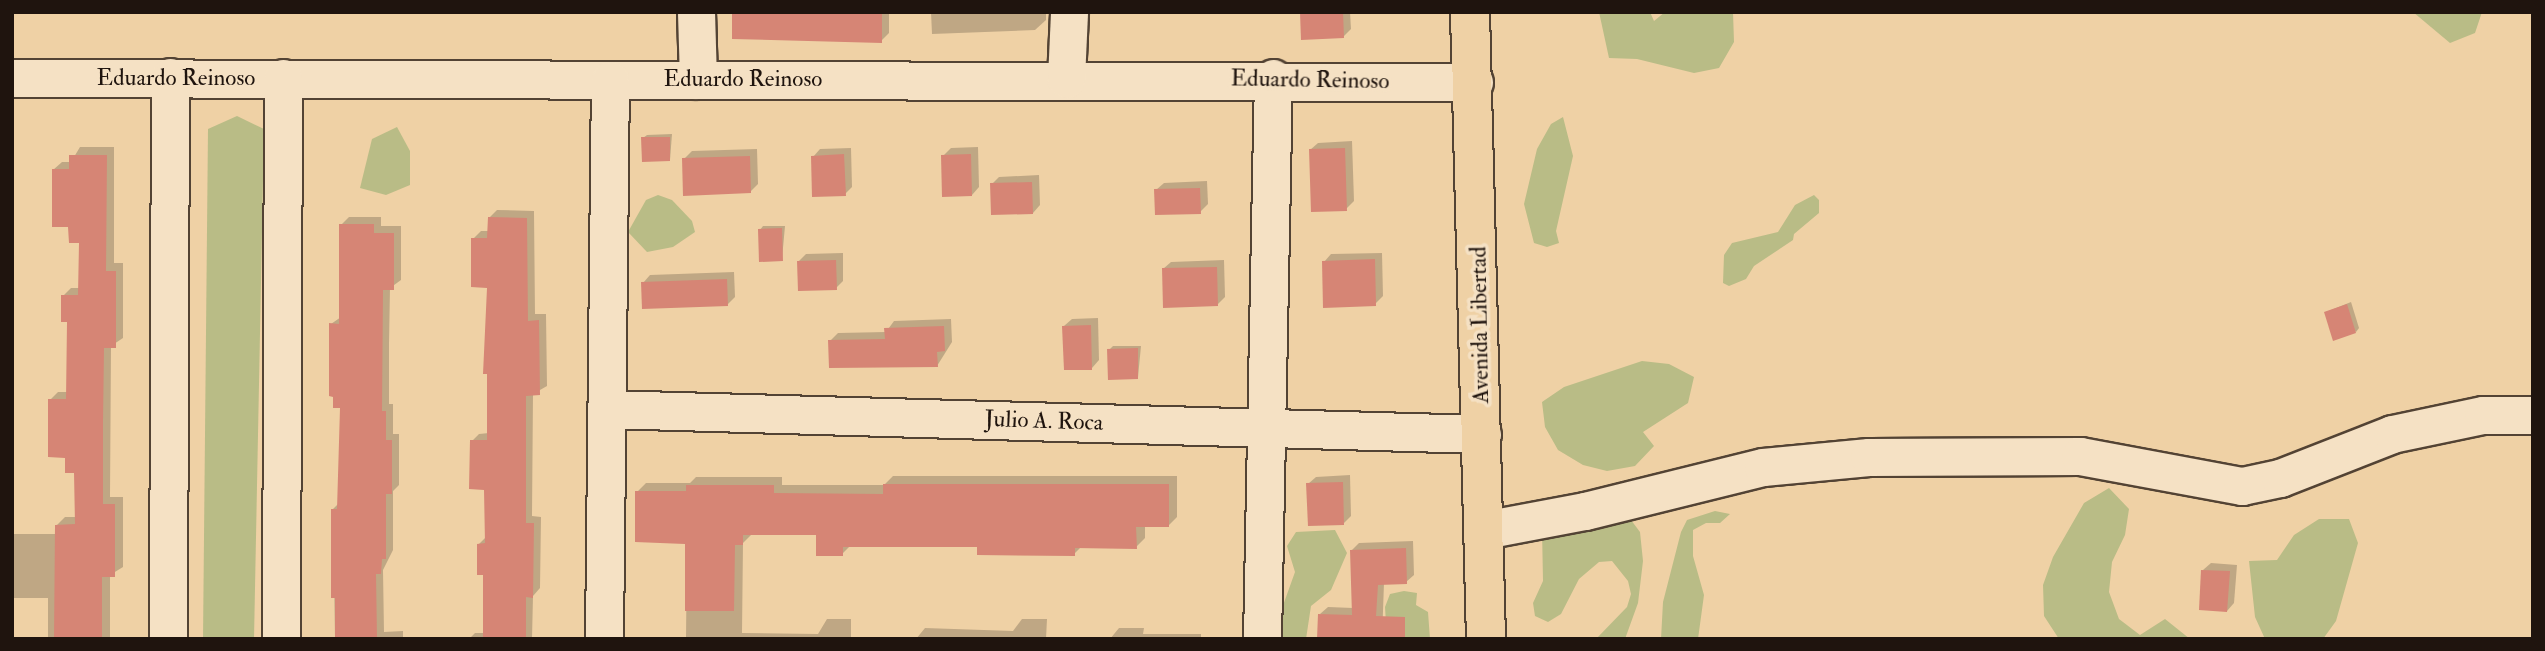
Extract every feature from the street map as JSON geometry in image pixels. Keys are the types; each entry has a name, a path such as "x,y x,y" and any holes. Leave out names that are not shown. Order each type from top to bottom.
{"main road":[{"name":"Avenida Libertad","path":"1470,12 1474,82 1486,639"}],"street":[{"path":"696,12 698,80"},
{"path":"1066,79 1069,12"},
{"path":"167,639 170,77"},
{"name":"Eduardo Reinoso","path":"12,78 1273,79 1474,82"},
{"path":"281,639 283,78"},
{"path":"1262,639 1264,427 1273,79"},
{"path":"604,639 610,80"},
{"name":"Julio A. Roca","path":"607,409 1482,434"},
{"path":"1484,530 1585,511 1763,467 1869,457 2080,456 2242,486 2280,478 2392,434 2483,415 2533,415"}],"green space":[{"path":"1599,12 1650,12 1654,21 1665,12 1733,12 1734,42 1719,68 1694,73 1637,59 1609,58"},
{"path":"2413,12 2482,12 2475,33 2450,43"},
{"path":"237,116 264,129 254,639 203,639 208,129"},
{"path":"1563,117 1573,156 1556,231 1559,243 1547,247 1534,243 1524,204 1537,149 1551,124"},
{"path":"397,127 410,151 410,185 386,195 360,188 372,139"},
{"path":"658,195 672,200 692,221 695,232 673,247 647,252 628,232 646,200"},
{"path":"1814,195 1819,200 1819,213 1794,234 1793,240 1754,266 1746,279 1729,286 1723,283 1724,255 1732,243 1778,232 1795,205"},
{"path":"1642,361 1669,364 1694,377 1688,403 1643,432 1654,446 1635,466 1607,471 1583,465 1558,450 1545,427 1542,402 1564,387"},
{"path":"2109,488 2129,509 2125,535 2112,562 2109,592 2119,619 2140,635 2165,619 2190,639 2059,639 2044,616 2043,585 2053,557 2084,503"},
{"path":"1715,511 1730,514 1720,523 1706,523 1693,530 1693,556 1704,595 1698,639 1661,639 1663,602 1681,532 1687,520"},
{"path":"1616,513 1631,520 1640,532 1643,561 1638,603 1625,639 1596,639 1627,607 1631,594 1628,581 1612,561 1599,562 1579,579 1561,614 1548,622 1535,616 1533,603 1543,581 1542,529"},
{"path":"2319,519 2349,519 2358,543 2336,621 2323,639 2265,639 2255,617 2249,561 2277,560 2294,535"},
{"path":"1335,530 1347,553 1331,590 1311,606 1306,639 1271,639 1295,572 1287,546 1296,532"},
{"path":"1404,591 1417,593 1416,605 1428,612 1430,639 1387,639 1385,607 1390,594"}],"building":[{"path":"732,12 882,12 882,43 732,39"},
{"path":"1300,12 1343,12 1344,38 1301,40"},
{"path":"641,137 670,137 670,161 642,162"},
{"path":"1345,148 1347,211 1311,212 1309,149"},
{"path":"844,154 846,196 812,197 811,156"},
{"path":"971,154 972,196 942,197 941,155"},
{"path":"69,155 107,155 106,271 116,271 116,348 104,348 103,422 103,504 115,504 115,577 102,577 102,639 54,639 55,525 75,524 74,473 65,473 65,458 48,457 48,399 66,399 67,322 61,322 61,295 78,295 79,243 69,243 68,227 52,227 52,169 69,169"},
{"path":"750,156 751,193 683,196 682,158"},
{"path":"1032,182 1033,214 991,215 990,183"},
{"path":"1200,188 1201,214 1155,215 1154,189"},
{"path":"488,217 527,218 528,321 539,320 540,395 526,396 526,523 534,523 533,598 526,597 526,639 483,639 483,575 477,575 477,544 485,543 484,490 469,489 470,440 487,440 487,374 483,374 487,288 471,287 471,238 487,238"},
{"path":"339,224 374,224 374,233 394,233 394,290 383,290 382,411 386,411 386,440 392,440 392,494 386,494 386,559 382,559 381,574 376,574 377,639 335,639 335,598 331,598 331,509 337,509 340,408 333,408 333,397 329,396 329,323 339,324"},
{"path":"782,228 783,261 759,262 758,229"},
{"path":"1375,259 1376,306 1323,308 1322,261"},
{"path":"836,260 837,290 798,291 797,261"},
{"path":"1217,267 1218,306 1163,308 1162,268"},
{"path":"727,279 728,306 642,309 641,282"},
{"path":"2347,304 2356,333 2333,341 2324,312"},
{"path":"1091,325 1092,370 1064,370 1062,326"},
{"path":"944,326 945,351 937,352 938,367 829,368 828,340 885,339 884,328"},
{"path":"1138,348 1138,379 1108,380 1107,349"},
{"path":"1343,482 1344,525 1308,526 1306,483"},
{"path":"883,484 1169,484 1169,527 1136,527 1137,549 1075,548 1075,556 977,555 977,547 843,547 843,556 816,556 816,535 743,535 743,545 735,545 734,611 685,611 685,544 635,542 635,491 686,491 686,485 774,485 774,493 883,494"},
{"path":"1406,548 1407,584 1378,585 1376,616 1405,617 1405,639 1317,639 1318,614 1352,615 1350,550"},
{"path":"2201,570 2230,571 2227,612 2199,610"}]}
